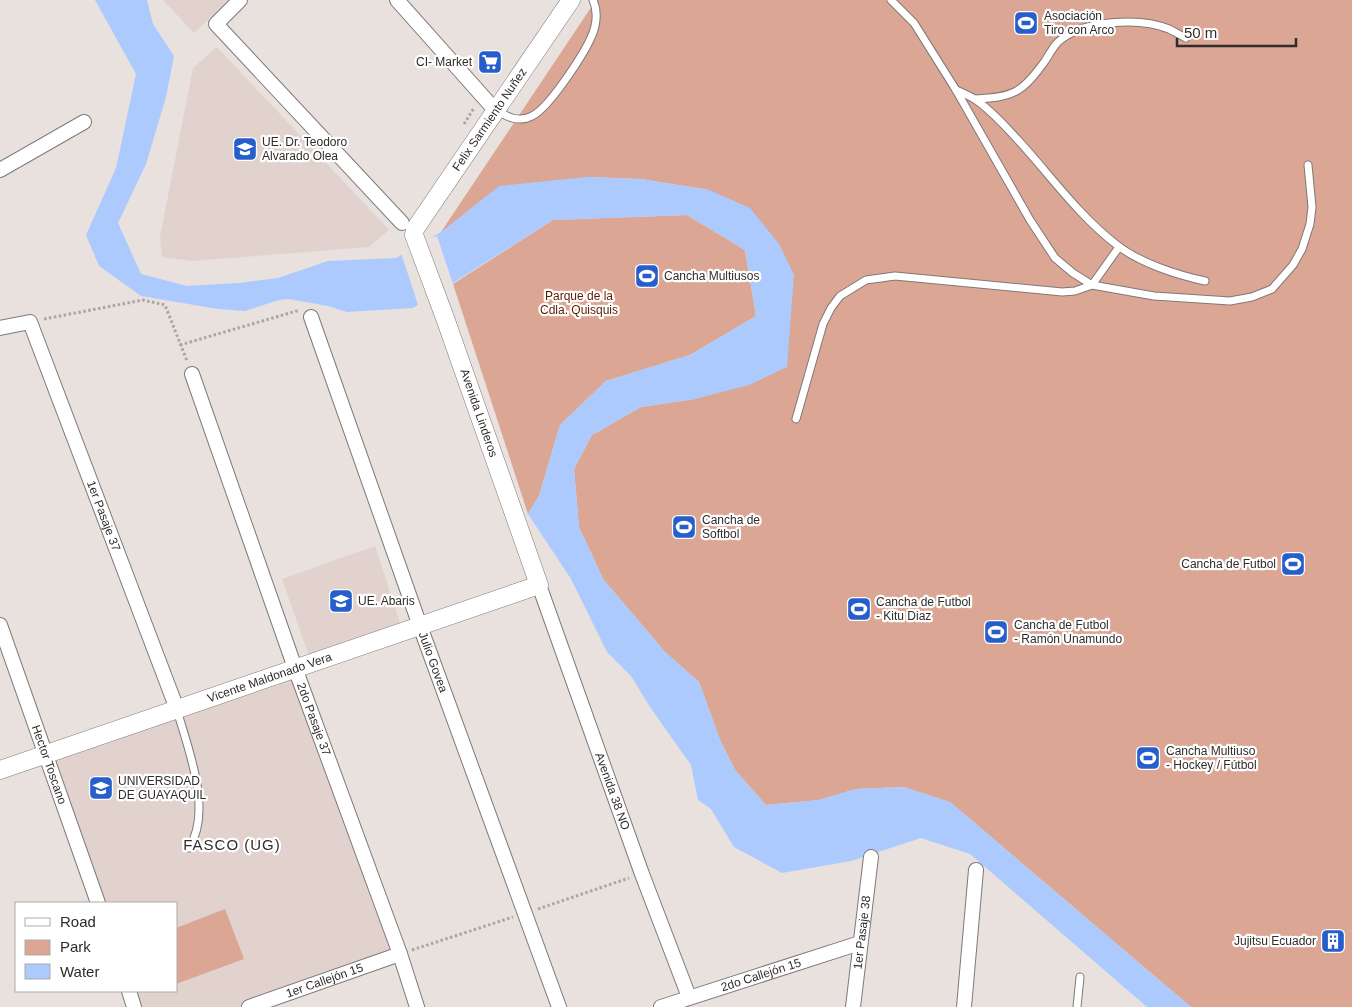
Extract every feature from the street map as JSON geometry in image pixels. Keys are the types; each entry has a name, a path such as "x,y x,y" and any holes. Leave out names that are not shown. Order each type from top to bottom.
{"street":[{"path":"240,0 216,24 402,223"},
{"path":"397,0 495,110"},
{"name":"Felix Sarmiento Nuñez","path":"416,242 415,229 571,0"},
{"path":"0,170 84,122"},
{"name":"Avenida Linderos","path":"416,242 446,318 539,585"},
{"name":"Julio Govea","path":"311,317 420,626 559,1007"},
{"path":"0,328 30,322"},
{"name":"1er Pasaje 37","path":"30,322 176,709"},
{"name":"2do Pasaje 37","path":"192,374 295,668 400,954 417,1007"},
{"name":"Vicente Maldonado Vera","path":"0,770 539,585"},
{"name":"Avenida 38 NO","path":"539,585 642,874 689,997"},
{"name":"Hector Toscano","path":"0,625 98,902"},
{"name":"1er Pasaje 38","path":"853,1007 871,857"},
{"path":"964,1007 976,870"},
{"name":"2do Callejón 15","path":"661,1007 860,943"},
{"name":"1er Callejón 15","path":"249,1007 282,1002 400,954"},
{"path":"128,992 134,1007"}],"lane":[{"path":"495,110 513,119 524,119 533,116 552,97 577,64 595,28 597,14 593,0"},
{"path":"891,0 914,23 956,90 1030,220 1056,258 1092,285 1154,296 1230,301 1252,297 1272,289 1293,265 1302,249 1310,224 1312,207 1308,165"},
{"path":"976,100 997,98 1016,93 1028,84 1058,43 1068,35 1090,26 1108,22 1150,24 1168,29 1186,38"},
{"path":"956,90 976,100 991,112 1102,234 1119,247 1163,268 1204,281"},
{"path":"796,419 822,324 840,296 866,280 895,276 1062,292 1075,291 1092,285 1119,247"},
{"path":"176,709 190,758 199,801 198,825 190,848"},
{"path":"1077,1007 1080,977"}],"path":[{"path":"30,322 143,300 165,305 192,374"},
{"path":"180,345 299,309 311,317"}],"shaded area":[{"path":"163,0 229,0 194,33"},
{"name":"UE. Dr. Teodoro Alvarado Olea","path":"217,47 389,230 369,247 192,261 162,257 160,237 193,68"},
{"name":"UE. Abaris","path":"375,546 400,623 309,656 282,579"},
{"path":"295,669 395,956 241,1007 129,1007 124,992 178,992 178,902 94,902 44,755"}],"green space":[{"path":"596,0 1352,0 1352,1007 1191,1007 950,802 903,787 856,789 819,800 766,805 735,770 720,740 699,682 665,652 603,579 579,527 574,469 592,435 641,407 695,399 794,275 709,190 641,179 587,177 441,232"},
{"name":"Parque de la Cdla. Quisquis","path":"687,215 745,250 756,316 690,355 606,381 560,425 539,496 528,514 453,284 553,220"},
{"path":"225,909 244,959 178,983 178,927"}],"water":[{"path":"95,0 147,0 153,24 174,56 166,97 146,164 118,223 141,274 187,286 239,283 278,278 328,261 396,258 441,232 499,186 587,177 641,179 709,190 750,208 779,244 794,275 787,367 749,385 695,399 641,407 592,435 574,469 579,527 603,579 665,652 699,682 720,740 735,770 766,805 819,800 856,789 903,787 950,802 1191,1007 1147,1007 970,854 921,838 851,861 782,873 734,847 711,809 698,800 691,765 650,707 631,676 607,652 571,579 528,514 539,496 560,425 606,381 690,355 756,316 745,250 687,215 553,220 413,308 347,312 328,306 289,299 279,300 245,311 218,309 141,296 99,266 86,235 116,168 136,74"}],"pier":[{"path":"437,236 454,287 419,308 401,253 422,241"}],"place":[{"name":"Asociación Tiro con Arco","path":"1026,23"},
{"name":"CI- Market","path":"490,62"},
{"name":"UE. Dr. Teodoro Alvarado Olea","path":"245,149"},
{"name":"Cancha Multiusos","path":"647,276"},
{"name":"Cancha de Softbol","path":"684,527"},
{"name":"Cancha de Futbol","path":"1293,564"},
{"name":"UE. Abaris","path":"341,601"},
{"name":"Cancha de Futbol - Kitu Diaz","path":"859,609"},
{"name":"Cancha de Futbol - Ramón Unamundo","path":"996,632"},
{"name":"Cancha Multiuso - Hockey / Fútbol","path":"1148,758"},
{"name":"UNIVERSIDAD DE GUAYAQUIL","path":"101,788"},
{"name":"Jujitsu Ecuador","path":"1333,941"}],"district":[{"name":"FASCO (UG)","path":"232,845"}]}
